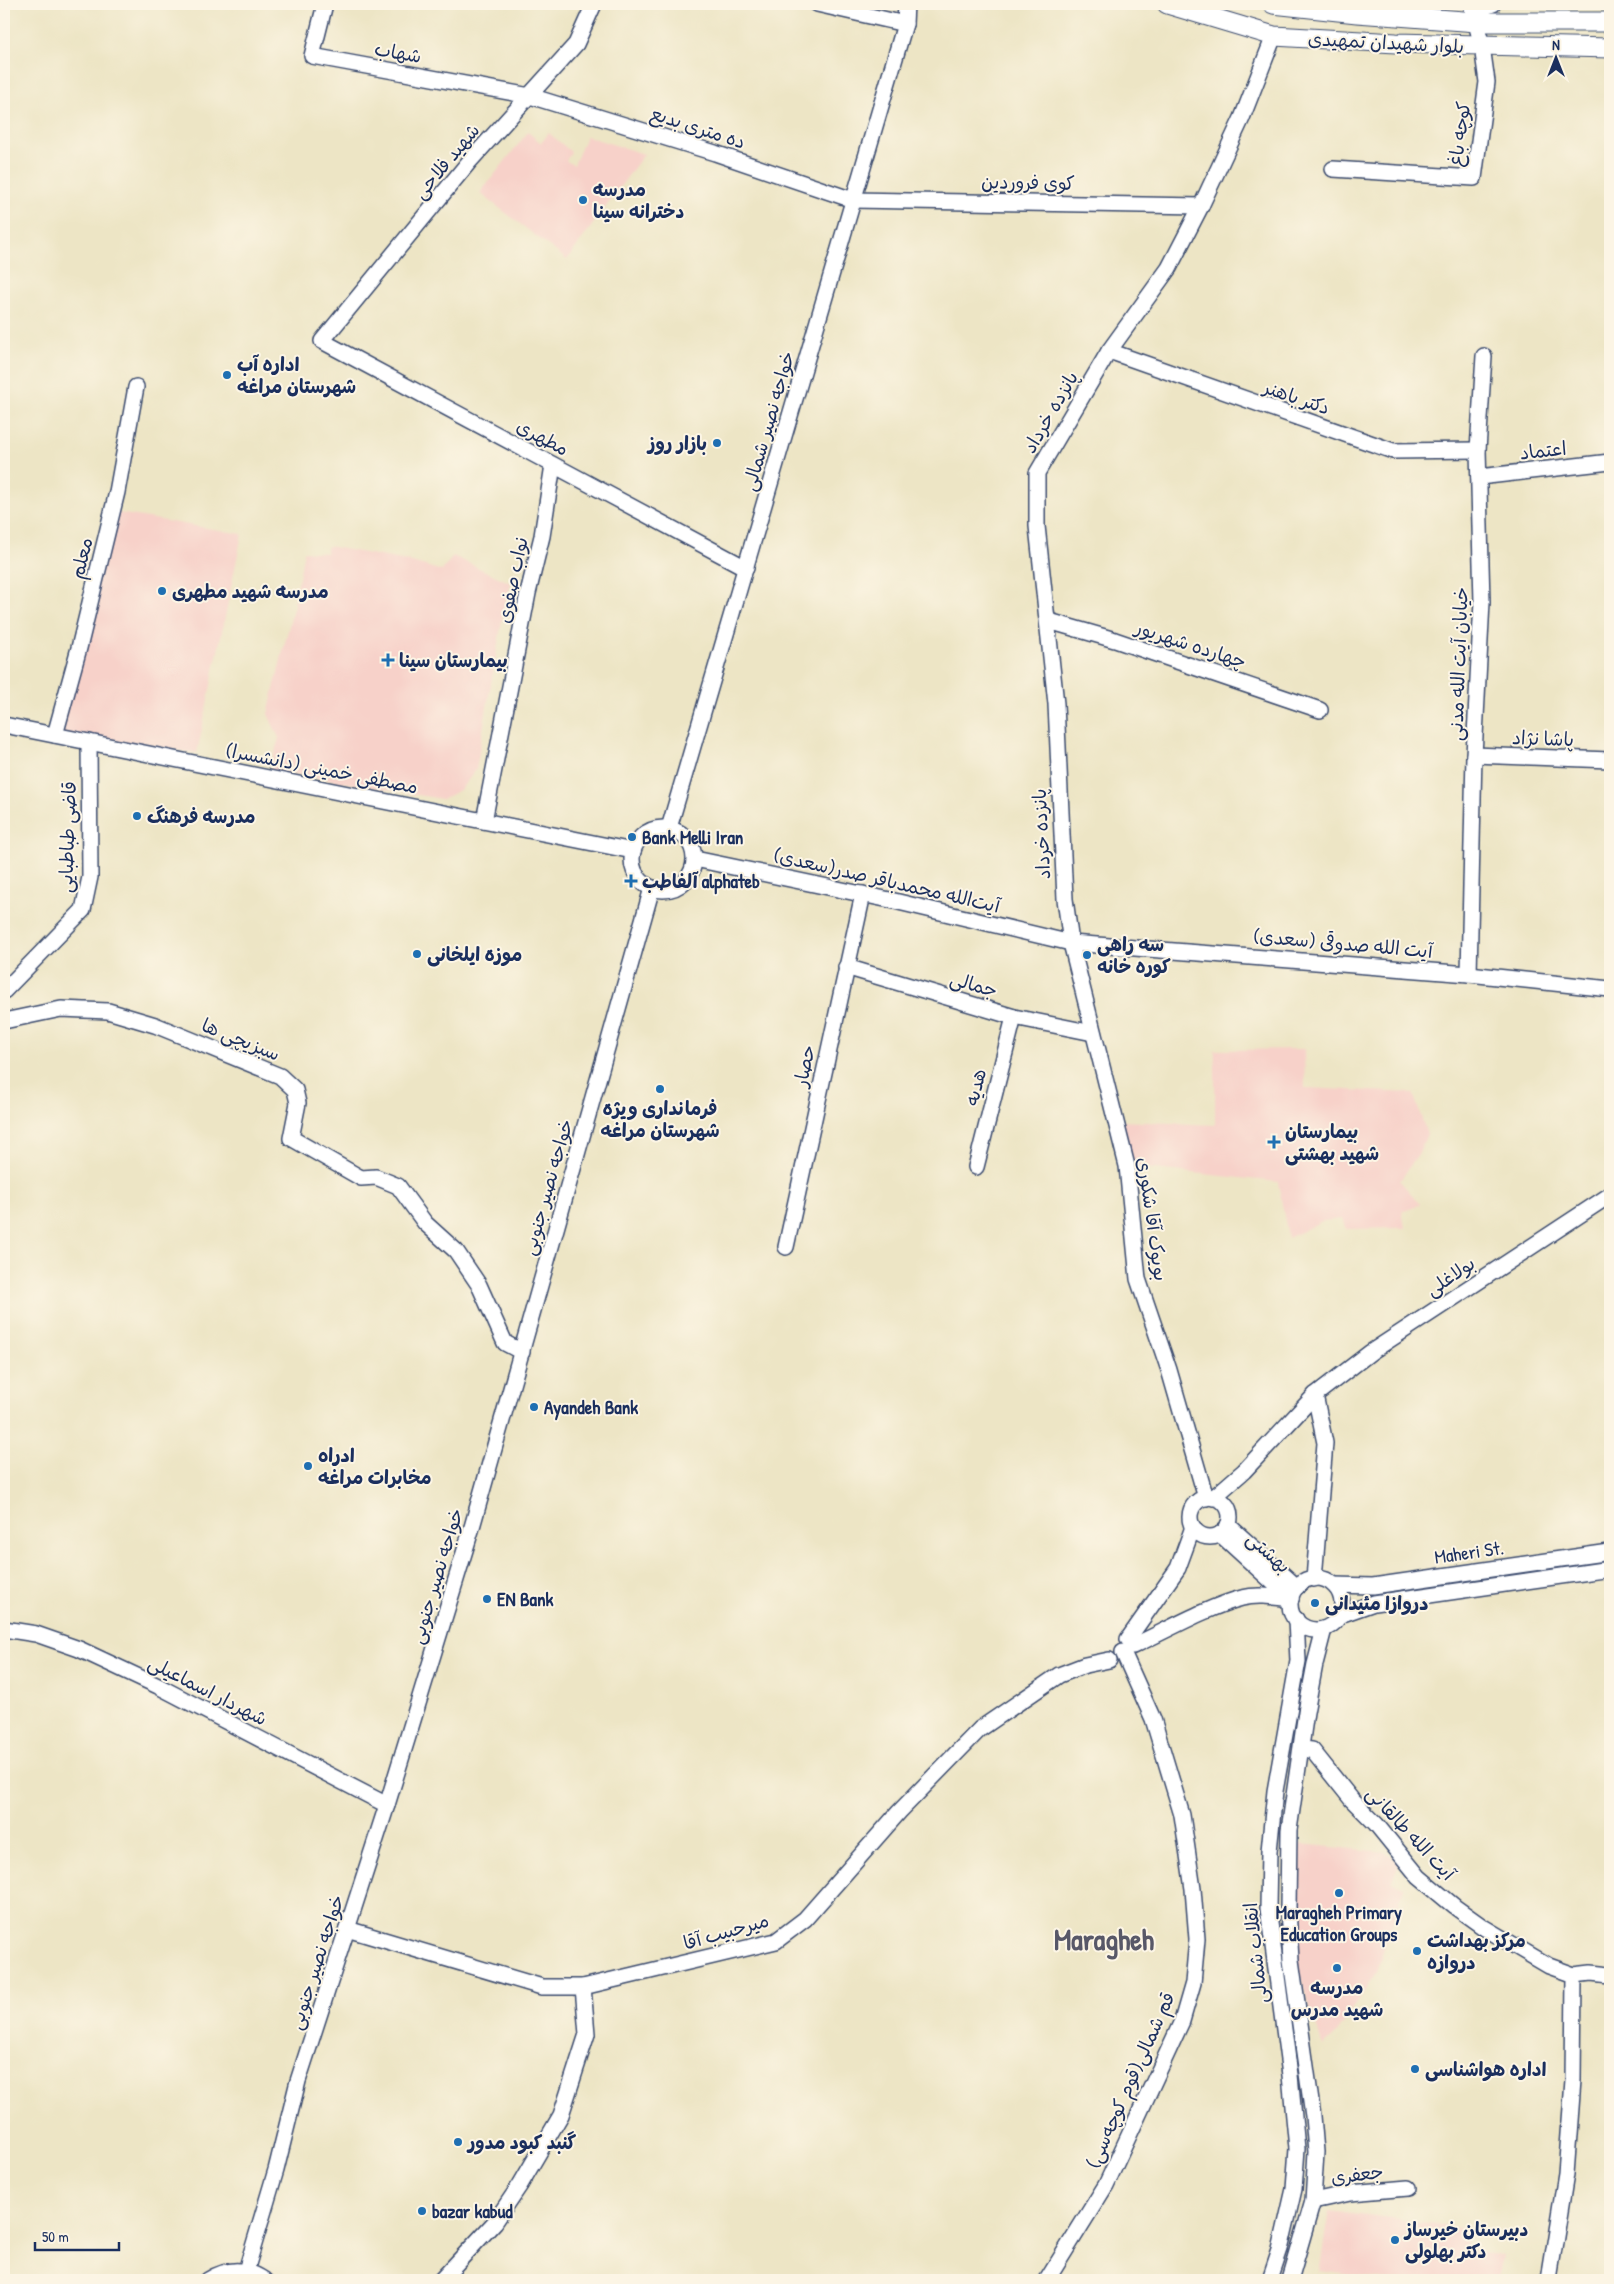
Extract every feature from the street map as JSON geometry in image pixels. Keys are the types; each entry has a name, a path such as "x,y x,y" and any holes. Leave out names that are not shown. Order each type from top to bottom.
{"main road":[{"name":"بلوار شهیدان تمهیدی","path":"1167,4 1274,36 1482,46 1610,48"},
{"name":"بلوار شهیدان تمهیدی","path":"1273,4 1357,13 1474,12 1610,22"}],"street":[{"name":"شهاب","path":"325,4 312,56 530,96"},
{"name":"شهید فلاحی","path":"322,341 469,162 576,44 594,4"},
{"path":"817,4 905,24"},
{"path":"905,24 906,4"},
{"path":"905,24 916,4"},
{"path":"1482,46 1474,12 1493,4"},
{"name":"خواجه نصیر شمالی","path":"670,828 905,24"},
{"name":"پانزده خرداد","path":"1071,943 1065,899 1056,704 1049,621 1037,526 1038,473 1109,352 1169,268 1201,206 1242,118 1274,36"},
{"name":"کوچه باغ","path":"1333,169 1474,178 1487,82 1482,46"},
{"name":"ده متری بدیع","path":"530,96 715,153 853,200"},
{"name":"کوی فروردین","path":"853,200 1201,206"},
{"name":"مطهری","path":"322,341 746,568"},
{"name":"دکتر باهنر","path":"1109,352 1393,451 1478,450"},
{"name":"خیابان آیت الله مدنی","path":"1469,974 1474,755 1482,602 1478,450 1484,356"},
{"name":"معلم","path":"55,735 118,492 136,387"},
{"name":"اعتماد","path":"1479,476 1610,462"},
{"name":"نواب صفوی","path":"484,821 528,593 542,536 553,465"},
{"name":"چهارده شهریور","path":"1049,621 1115,640 1320,710"},
{"name":"مصطفی خمینی (دانشسرا)","path":"4,725 633,851"},
{"name":"قاضی طباطبایی","path":"4,991 83,910 88,895 90,877 89,742"},
{"name":"پاشا نژاد","path":"1474,755 1610,760"},
{"path":"660,828 670,828 678,831 690,843 695,859 693,870 687,879 679,886 661,890 644,884 633,869 633,851 643,835 660,828"},
{"name":"آیت‌الله محمدباقر صدر(سعدی)","path":"695,859 863,894 1071,943"},
{"name":"خواجه نصیر جنوبی","path":"246,2271 276,2170 298,2081 387,1805 472,1528 652,888"},
{"name":"حصار","path":"786,1247 863,894"},
{"name":"آیت الله صدوقی (سعدی)","path":"1071,943 1469,974 1610,989"},
{"name":"بویوک آقا شکوری","path":"1071,943 1092,1033 1127,1166 1138,1279 1210,1498"},
{"name":"جمالی","path":"846,967 1014,1017 1092,1033"},
{"name":"سبزیچی ها","path":"4,1021 61,1009 108,1011 155,1025 280,1076 295,1090 298,1103 291,1138 361,1178 376,1177 398,1186 424,1223 456,1250 479,1285 505,1343 522,1352"},
{"name":"هدیه","path":"976,1167 1014,1017"},
{"name":"بولاغلی","path":"1210,1498 1244,1472 1315,1395 1371,1352 1610,1195"},
{"path":"1314,1579 1326,1443 1315,1395"},
{"path":"1210,1498 1223,1503 1227,1508 1230,1519 1224,1530 1214,1536 1202,1536 1193,1527 1190,1515 1195,1504 1210,1498"},
{"path":"1128,1646 1178,1568 1193,1527"},
{"name":"بهشتی","path":"1224,1530 1294,1593"},
{"name":"Maheri St.","path":"1334,1585 1372,1586 1610,1552"},
{"name":"Maheri St.","path":"1340,1615 1374,1603 1610,1569"},
{"path":"1321,1579 1334,1585 1342,1599 1340,1615 1336,1621 1324,1628 1308,1628 1296,1619 1291,1610 1294,1593 1307,1580 1321,1579"},
{"name":"میرحبیب آقا","path":"347,1929 542,1987 583,1987 776,1941 806,1919 899,1812 980,1729 1059,1675 1106,1657 1203,1613 1242,1598 1294,1593"},
{"name":"انقلاب شمالی","path":"1270,2280 1280,2250 1294,2188 1297,2149 1290,2075 1268,1908 1269,1851 1275,1791 1298,1661 1296,1619"},
{"name":"انقلاب شمالی","path":"1290,2280 1313,2201 1316,2152 1313,2116 1291,1960 1288,1909 1289,1830 1315,1664 1324,1628"},
{"name":"شهردار اسماعیلی","path":"4,1630 36,1634 79,1649 158,1686 387,1805"},
{"name":"قم شمالی(قوم کوچه‌سی)","path":"1047,2280 1106,2185 1182,2021 1193,1983 1197,1939 1194,1889 1182,1815 1153,1719 1128,1646"},
{"name":"آیت الله طالقانی","path":"1302,1749 1312,1750 1352,1800 1376,1824 1419,1876 1455,1907 1483,1927 1549,1966 1574,1975 1591,1973 1610,1975"},
{"path":"1549,2280 1564,2195 1573,2081 1574,1975"},
{"path":"441,2280 495,2222 520,2185 561,2115 587,2034 583,1987"},
{"name":"جعفری","path":"1313,2201 1350,2193 1408,2188"},
{"path":"208,2280 218,2273 232,2270 246,2271 264,2280"}],"shaded area":[{"path":"528,132 541,143 549,133 571,152 566,161 574,165 586,136 644,154 567,260 480,193"},
{"name":"مدرسه شهید مطهری","path":"113,512 242,534 197,753 55,735"},
{"name":"بیمارستان سینا","path":"328,546 412,562 442,571 453,556 511,583 505,603 476,770 460,790 442,799 270,770 279,738 268,714 294,605 304,551 326,553"},
{"name":"بیمارستان شهید بهشتی","path":"1304,1049 1305,1088 1413,1093 1427,1134 1420,1151 1400,1181 1420,1204 1402,1211 1405,1228 1346,1229 1342,1219 1322,1221 1288,1238 1278,1182 1127,1166 1121,1121 1215,1125 1215,1050"},
{"path":"1289,1843 1385,1852 1399,1862 1392,1881 1404,1888 1375,1975 1337,2033 1323,2046 1295,1962"},
{"name":"دبیرستان خیرساز دکتر بهلولی","path":"1329,2211 1467,2229 1465,2252 1503,2255 1498,2280 1386,2280 1319,2271"}],"place":[{"name":"مدرسه دخترانه سینا","path":"583,200"},
{"name":"اداره آب شهرستان مراغه","path":"227,375"},
{"name":"بازار روز","path":"717,443"},
{"name":"مدرسه شهید مطهری","path":"162,591"},
{"name":"بیمارستان سینا","path":"388,660"},
{"name":"مدرسه فرهنگ","path":"137,816"},
{"name":"Bank Melli Iran","path":"632,837"},
{"name":"آلفاطب alphateb","path":"631,881"},
{"name":"موزه ایلخانی","path":"417,954"},
{"name":"سه راهی کوره خانه","path":"1087,955"},
{"name":"فرمانداری ویژه شهرستان مراغه","path":"660,1089"},
{"name":"بیمارستان شهید بهشتی","path":"1274,1142"},
{"name":"Ayandeh Bank","path":"534,1407"},
{"name":"ادراه مخابرات مراغه","path":"308,1466"},
{"name":"EN Bank","path":"487,1599"},
{"name":"دروازا مئیدانی","path":"1315,1603"},
{"name":"Maragheh Primary Education Groups","path":"1339,1893"},
{"name":"مرکز بهداشت دروازه","path":"1417,1951"},
{"name":"مدرسه شهید مدرس","path":"1337,1968"},
{"name":"اداره هواشناسی","path":"1415,2069"},
{"name":"گنبد کبود مدور","path":"458,2142"},
{"name":"bazar kabud","path":"422,2211"},
{"name":"دبیرستان خیرساز دکتر بهلولی","path":"1395,2240"}],"district":[{"name":"Maragheh","path":"1104,1940"}]}
